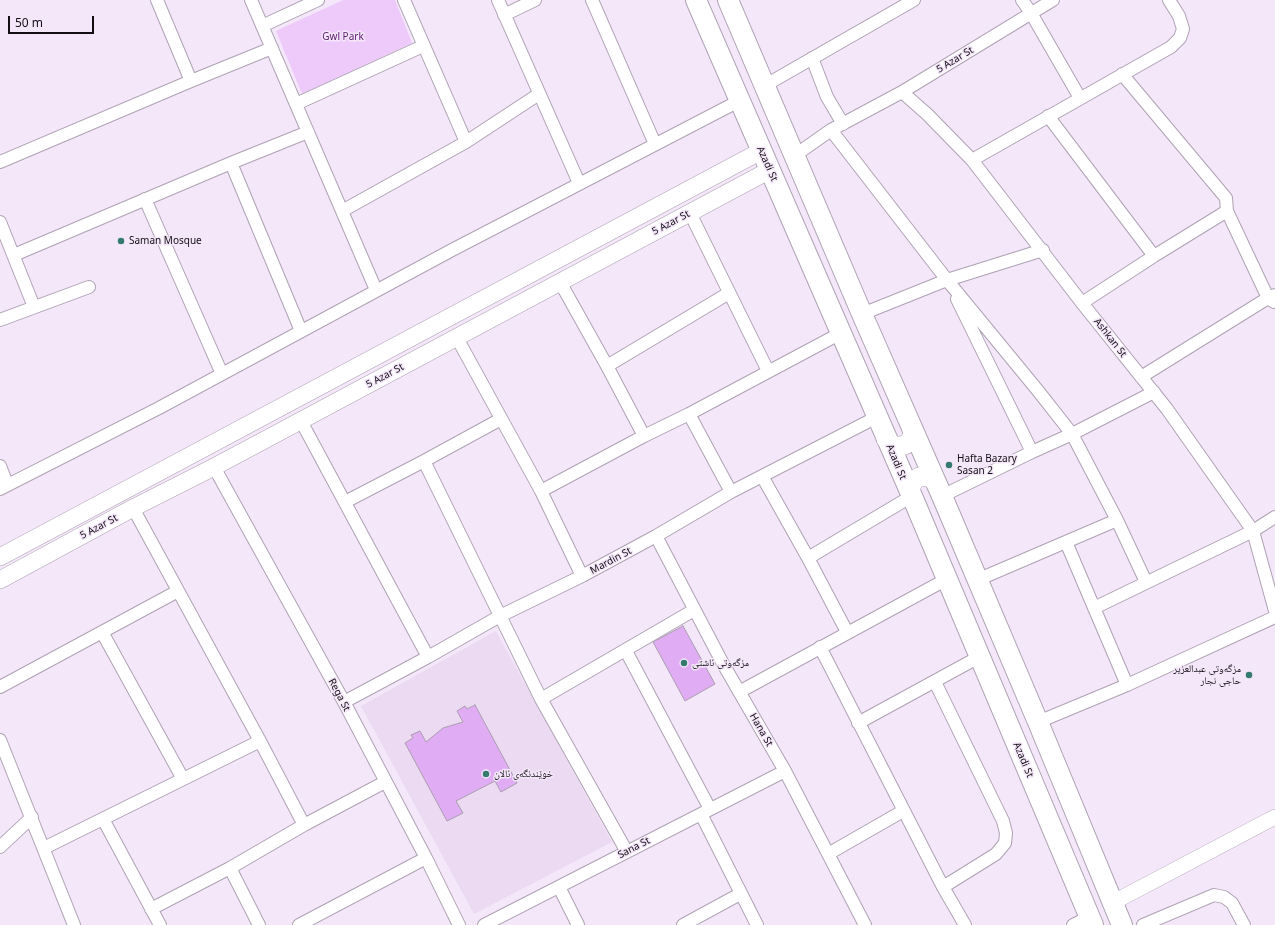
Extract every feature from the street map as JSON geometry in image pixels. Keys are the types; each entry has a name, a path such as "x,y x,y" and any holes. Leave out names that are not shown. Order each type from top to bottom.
{"highway":[{"name":"Azadi St","path":"696,0 947,579 1085,922"},
{"path":"730,1 764,86 939,489 1038,722 1122,925"}],"main road":[{"name":"5 Azar St","path":"0,557 761,150"},
{"name":"5 Azar St","path":"0,580 770,170"},
{"path":"397,345 407,364"},
{"path":"886,438 894,446 905,445 912,437 913,432 911,426"},
{"path":"911,494 912,483 919,477 928,476 939,489"}],"street":[{"path":"157,0 191,81"},
{"path":"251,0 376,290"},
{"path":"262,26 318,0"},
{"path":"404,0 466,142"},
{"path":"498,0 579,183"},
{"path":"504,15 535,0"},
{"path":"592,0 655,144"},
{"path":"764,86 914,0"},
{"path":"1022,0 1080,98"},
{"name":"5 Azar St","path":"794,156 831,130 902,92 1053,0"},
{"path":"972,160 1170,47 1180,38 1183,29 1179,16 1169,0"},
{"path":"296,104 423,46"},
{"path":"0,162 272,48"},
{"path":"812,58 827,97 843,124"},
{"path":"1122,74 1226,198 1227,211 1273,298 1141,377"},
{"name":"Ashkan St","path":"902,92 927,114 972,160 1043,250 1082,303 1154,392 1253,531 1275,611"},
{"path":"342,211 466,142 539,94"},
{"path":"0,466 4,487 159,408 376,290 739,101"},
{"path":"1048,116 1154,256"},
{"path":"831,130 947,280 1072,434 1117,520 1146,582"},
{"path":"14,256 145,199 308,132"},
{"path":"231,163 301,331"},
{"path":"145,199 222,374"},
{"path":"1082,303 1227,211"},
{"path":"690,213 768,372"},
{"path":"0,224 34,307"},
{"path":"862,314 947,280 1043,250"},
{"path":"947,280 1032,452"},
{"path":"560,282 644,436"},
{"path":"0,320 89,287"},
{"path":"607,366 729,293"},
{"path":"541,491 841,333"},
{"path":"456,338 541,491 582,576"},
{"path":"939,489 1032,452 1072,434 1154,392"},
{"path":"689,414 731,492"},
{"name":"Mardin St","path":"344,702 428,658 500,616 582,576 656,536 731,492 877,417"},
{"path":"345,502 501,419"},
{"path":"301,421 428,658"},
{"path":"424,461 541,699 627,852"},
{"name":"Rega St","path":"214,467 344,702 426,858 458,925"},
{"path":"762,476 847,632"},
{"path":"808,558 911,494"},
{"path":"133,508 304,825"},
{"path":"1094,608 1253,531 1275,517"},
{"path":"977,580 1117,520"},
{"name":"Hana St","path":"656,536 694,610 739,692 785,771 864,925"},
{"path":"1066,542 1127,685"},
{"path":"739,692 947,579"},
{"path":"0,687 178,591"},
{"path":"541,699 626,651 694,610"},
{"path":"1038,722 1127,685 1275,617"},
{"path":"102,632 183,779"},
{"path":"820,647 903,811 965,925"},
{"path":"626,651 706,812 740,894 757,925"},
{"path":"858,723 979,657"},
{"path":"935,682 1003,821 1006,833 1005,843 996,854 943,887"},
{"path":"0,740 74,925"},
{"path":"44,848 260,741"},
{"name":"Sana St","path":"484,925 785,771"},
{"path":"151,909 230,868 304,825 385,782"},
{"path":"828,854 903,811"},
{"path":"1112,903 1275,816"},
{"path":"0,847 32,817"},
{"path":"103,819 160,925"},
{"path":"299,925 426,858"},
{"path":"230,868 259,925"},
{"path":"559,887 578,925"},
{"path":"683,925 740,894"},
{"path":"1143,925 1214,895 1224,897 1232,902 1244,925"}],"shaded area":[{"name":"خوێندنگەی ئالان","path":"496,631 612,842 474,914 361,706"}],"green space":[{"name":"Gwl Park","path":"343,0 395,0 412,43 302,94 276,31"}],"building":[{"name":"مزگەوتی ئاشتی","path":"683,626 715,684 685,701 653,642"},
{"path":"475,705 517,783 501,792 495,781 456,801 463,813 447,821 405,743 413,738 411,735 420,731 426,742 443,728 463,722 457,711 465,706 467,709"}],"place":[{"name":"Saman Mosque","path":"121,241"},
{"name":"Hafta Bazary Sasan 2","path":"949,465"},
{"name":"مزگەوتی ئاشتی","path":"684,663"},
{"name":"مزگەوتی عبدالعزير حاجی نجار","path":"1249,675"},
{"name":"خوێندنگەی ئالان","path":"486,774"}]}
